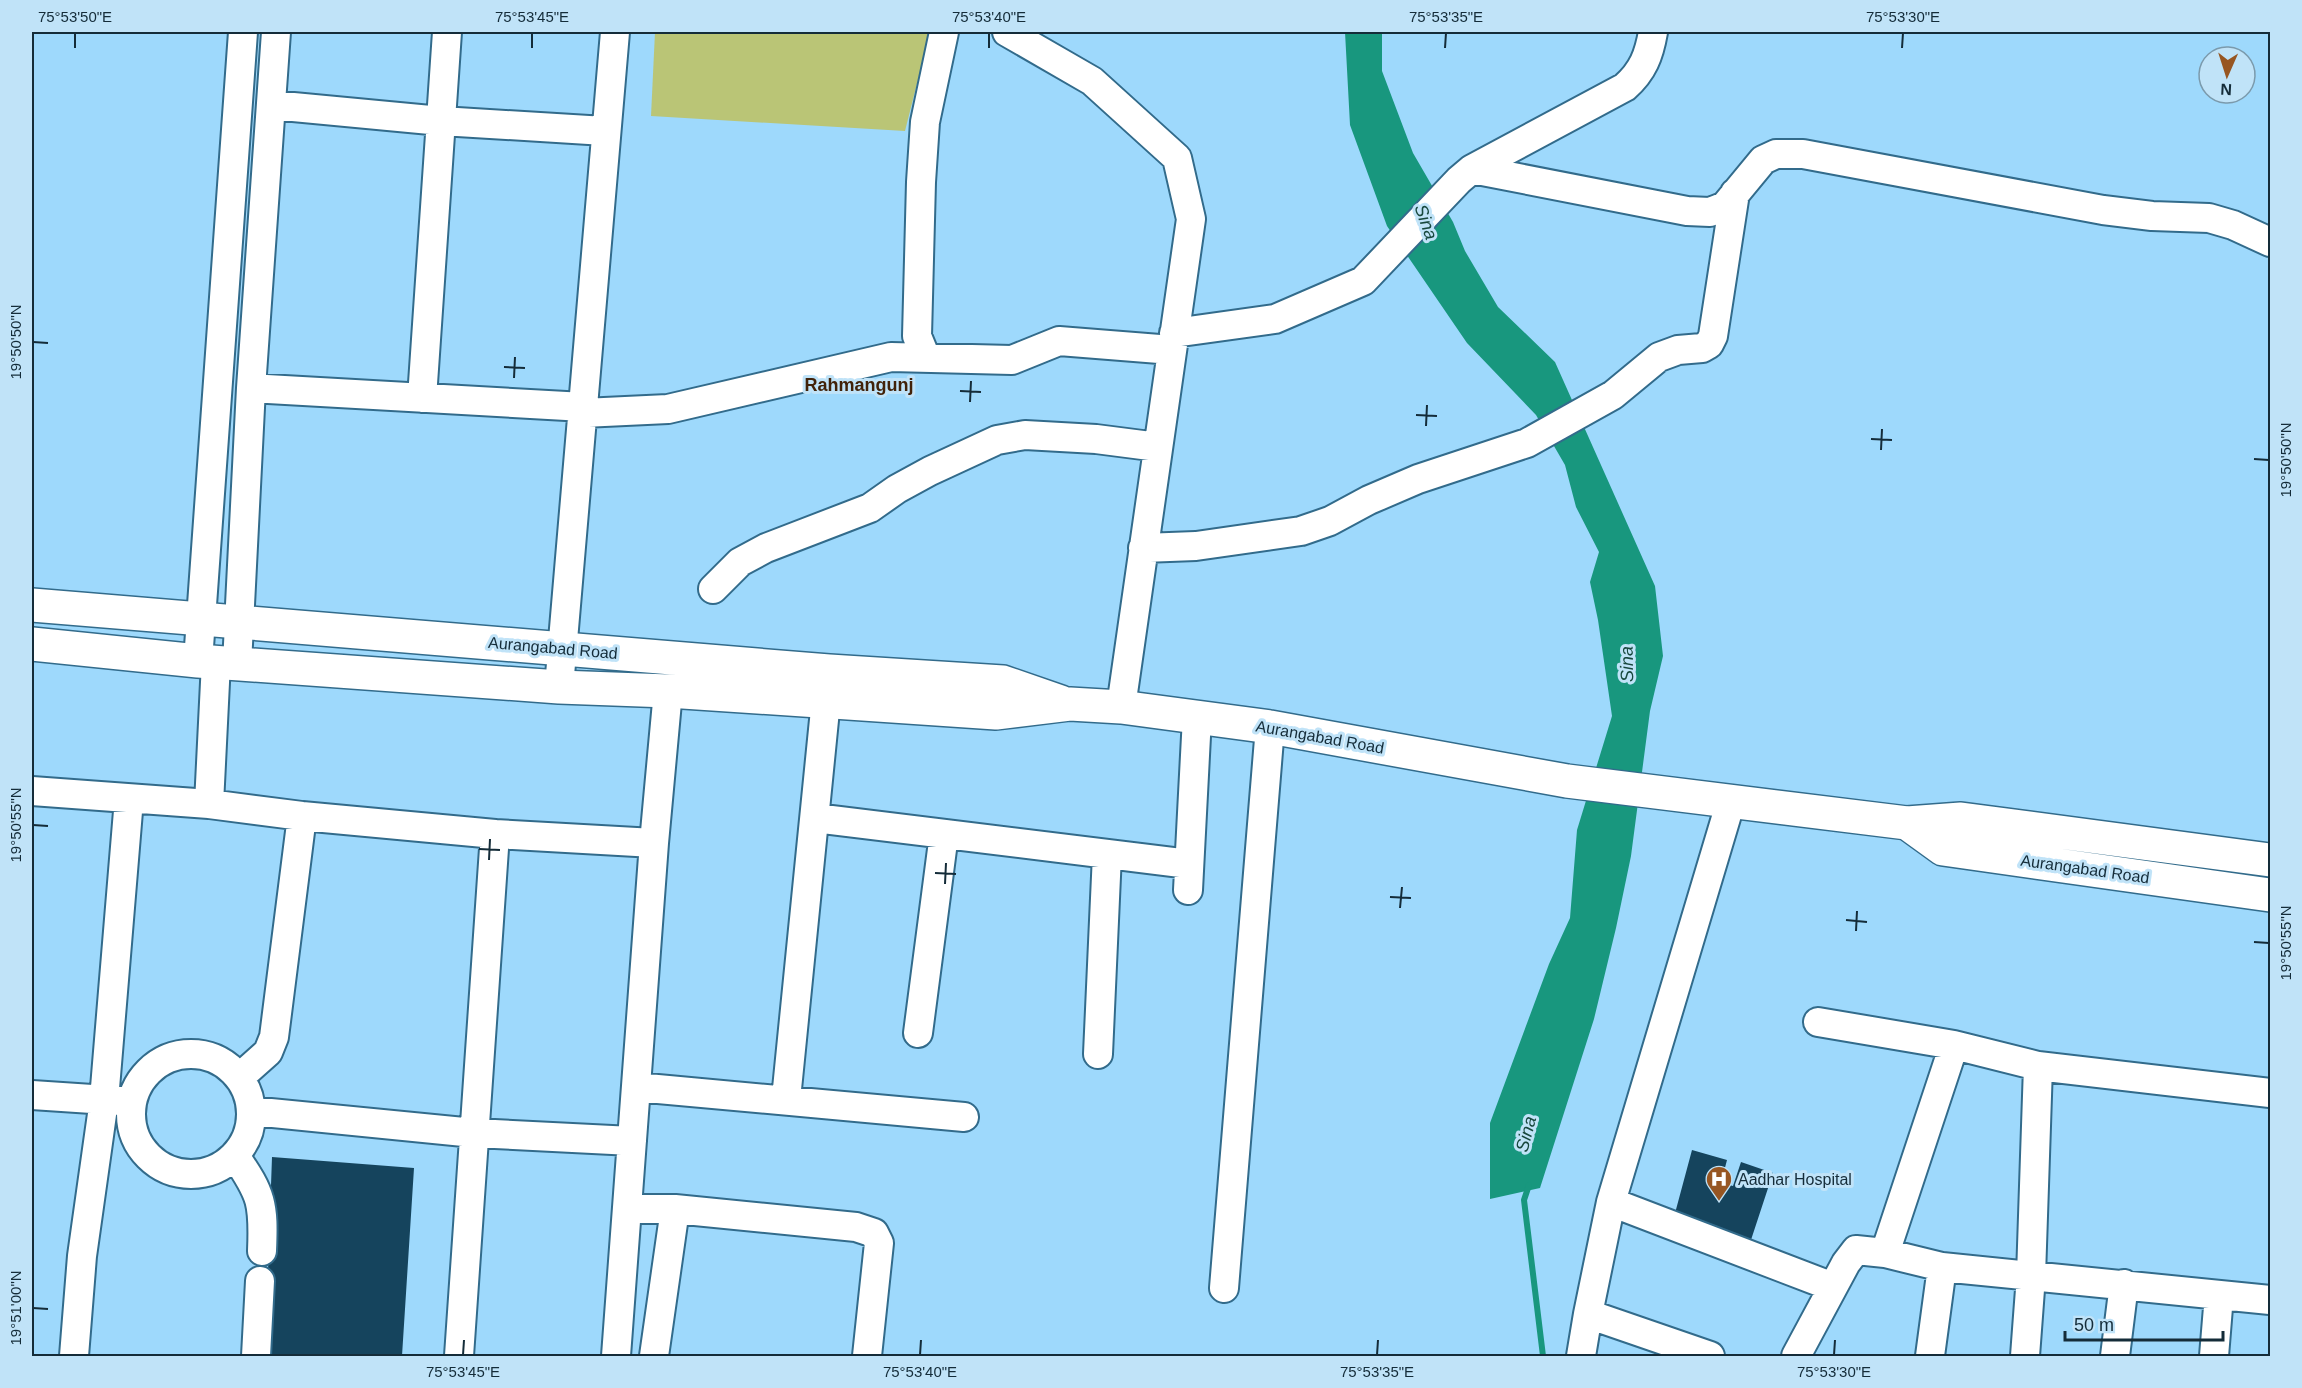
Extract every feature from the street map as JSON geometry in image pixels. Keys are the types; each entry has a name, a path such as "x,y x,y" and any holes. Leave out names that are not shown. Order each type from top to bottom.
{"main road":[{"name":"Aurangabad Road","path":"32,605 829,671 1004,682 1070,705"},
{"name":"Aurangabad Road","path":"32,644 217,663 559,687 668,691 996,713 1070,705 1121,707 1270,727 1567,781 1907,824 1961,819 2271,860"},
{"name":"Aurangabad Road","path":"1907,824 1943,849 2271,895"}],"street":[{"path":"209,804 217,663 201,620 243,32"},
{"path":"217,663 240,622 251,388 276,32"},
{"path":"422,398 447,32"},
{"path":"559,687 615,32"},
{"path":"926,358 917,336 921,182 925,122 944,32"},
{"path":"1007,32 1092,81 1177,158 1191,219 1121,707"},
{"path":"251,388 583,410 668,409 891,357 1012,360 1059,340 1173,342 1275,319 1363,281 1465,175 1625,87 1639,74 1647,57 1653,32"},
{"path":"272,105 441,121 605,131"},
{"path":"1465,175 1696,212 1710,212 1725,206 1763,160 1776,154 1803,154 2103,210 2152,216 2209,218 2233,225 2271,243"},
{"path":"1143,548 1196,546 1301,531 1330,521 1369,500 1418,479 1527,443 1613,395 1659,357 1678,350 1702,348 1709,344 1713,336 1736,193"},
{"path":"713,590 740,562 766,548 870,508 897,489 930,471 997,440 1025,435 1096,439 1158,447"},
{"path":"786,1099 829,671"},
{"path":"616,1356 654,843 668,691"},
{"path":"815,818 1107,854 1189,877 1197,717"},
{"path":"1224,1288 1270,727"},
{"path":"32,791 209,804 302,816 495,834 654,843"},
{"path":"74,1356 82,1256 118,1101 129,799"},
{"path":"1581,1356 1611,1202 1717,800"},
{"path":"239,1078 268,1052 274,1037 302,816"},
{"path":"459,1356 495,834"},
{"path":"918,1033 944,834"},
{"path":"1098,1054 1107,854"},
{"path":"1818,1022 1954,1045 2038,1066 2271,1093"},
{"path":"1885,1253 1954,1045"},
{"path":"32,1095 118,1101 130,1116 134,1136 145,1154 160,1167 179,1174 200,1174 219,1168 235,1156 246,1139 252,1120 251,1101 239,1078 230,1068 214,1058 195,1054 175,1056 157,1064 118,1101"},
{"path":"2025,1356 2031,1276 2038,1066"},
{"path":"636,1087 964,1117"},
{"path":"251,1111 474,1132 632,1141"},
{"path":"235,1156 252,1181 261,1202 262,1251"},
{"path":"1611,1202 1833,1287"},
{"path":"627,1209 675,1209 856,1227 874,1233 879,1243 867,1356"},
{"path":"654,1356 675,1209"},
{"path":"1796,1356 1846,1263 1856,1250 1885,1253 1942,1266 2271,1300"},
{"path":"1930,1356 1942,1266"},
{"path":"256,1356 260,1281"},
{"path":"2115,1356 2124,1284"},
{"path":"2214,1356 2219,1295"},
{"path":"1588,1314 1710,1356"}],"shaded area":[{"path":"655,32 930,32 905,131 651,116"}],"water":[{"path":"1345,32 1382,32 1382,71 1413,153 1453,222 1465,251 1498,307 1555,362 1655,586 1663,656 1650,711 1631,856 1594,1019 1540,1188 1490,1199 1490,1123 1549,964 1570,918 1577,830 1612,716 1590,582 1599,552 1576,507 1565,465 1536,415 1467,343 1387,226 1350,125"}],"building":[{"path":"1692,1150 1727,1160 1721,1183 1733,1186 1741,1162 1773,1173 1749,1246 1674,1217"},
{"path":"272,1157 414,1168 402,1356 265,1356"}],"waterway":[{"name":"Sina","path":"1529,1185 1524,1200 1543,1356"}],"place":[{"name":"Aadhar Hospital","path":"1719,1202"}],"district":[{"name":"Rahmangunj","path":"859,385"}]}
